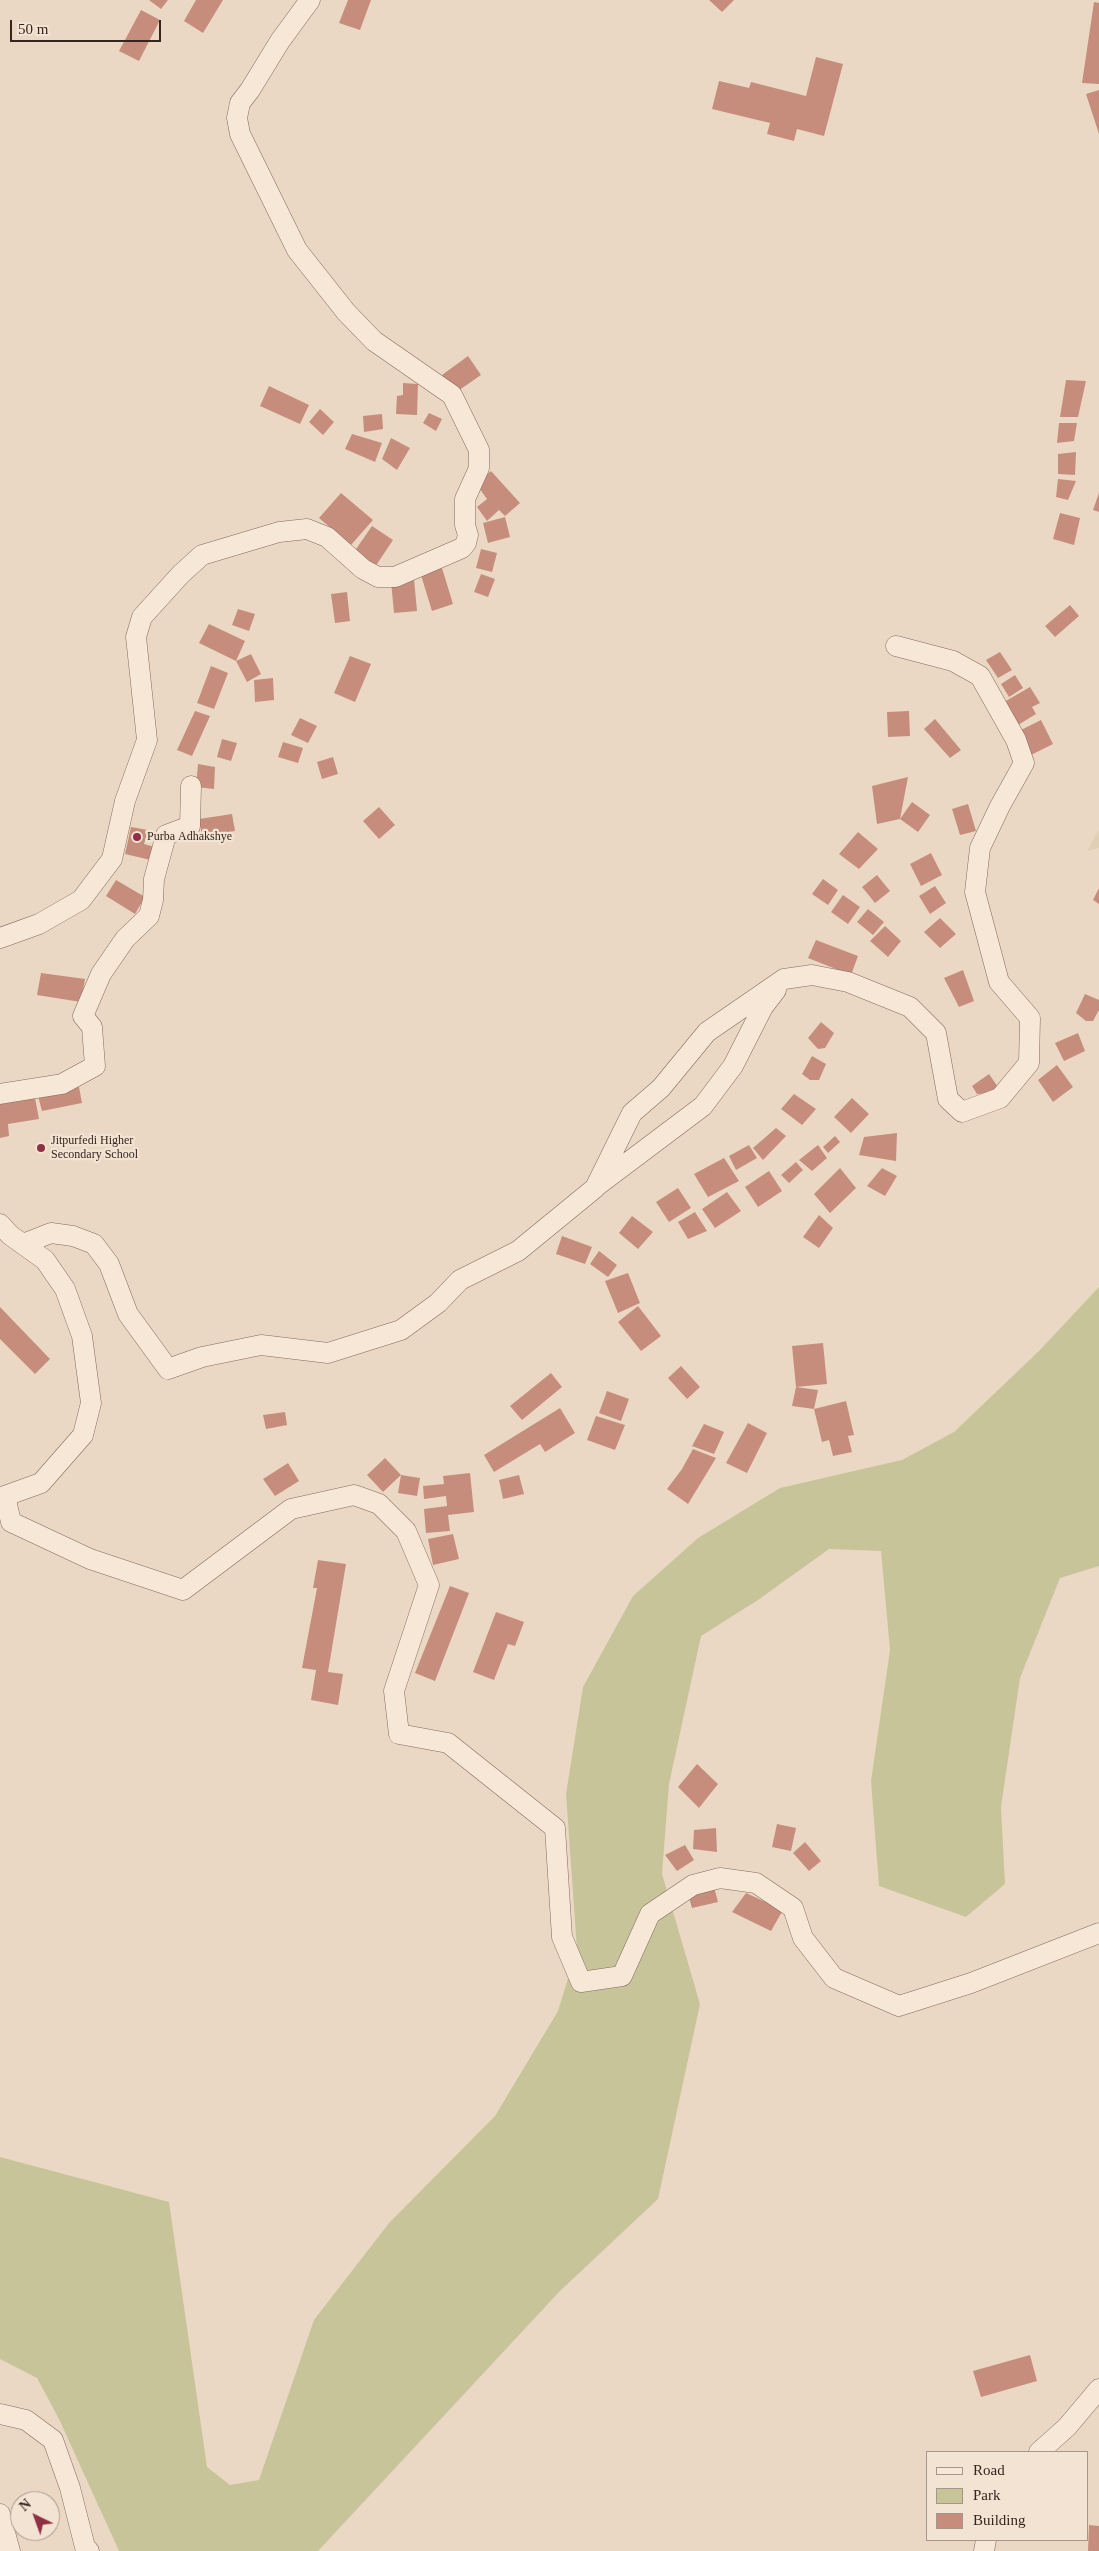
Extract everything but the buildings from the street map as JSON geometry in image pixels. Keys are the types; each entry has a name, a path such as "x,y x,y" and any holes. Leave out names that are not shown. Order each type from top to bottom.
{"street":[{"path":"0,938 39,924 81,900 112,859 125,801 147,740 136,637 142,617 181,574 202,555 279,532 307,529 327,537 363,569 378,577 394,577 462,548 466,543 465,500 480,468 479,450 452,395 374,341 346,312 297,250 240,134 237,118 240,103 280,41 310,0"},
{"path":"595,1188 632,1113 661,1088 707,1032 784,979 812,975 848,982 910,1007 936,1033 948,1099 962,1112 1000,1098 1029,1063 1030,1018 999,982 976,892 980,848 1000,806 1024,763 1016,740 980,676 953,661 896,646"},
{"path":"0,1094 62,1084 95,1066 92,1027 83,1016 101,974 125,939 148,916 153,900 154,879 166,835 190,826 191,786"},
{"path":"24,1244 51,1233 73,1236 94,1244 109,1264 128,1314 168,1369 202,1357 261,1344 328,1353 401,1330 438,1303 460,1280 518,1251 595,1188 703,1106 733,1066 763,1007 784,979"},
{"path":"0,1224 10,1235 45,1260 65,1288 82,1336 90,1403 83,1435 41,1484 4,1496 11,1522 90,1559 183,1590 291,1509 354,1496 378,1504 406,1531 429,1585 394,1691 399,1734 448,1742 555,1828 562,1937 581,1982 622,1976 650,1914 693,1885 720,1878 756,1883 793,1908 803,1938 834,1978 900,2006 971,1983 1099,1934"},
{"path":"1040,2451 1067,2427 1099,2389"},
{"path":"0,2414 26,2420 53,2440 70,2488 86,2547 89,2551"},
{"path":"0,2514 10,2551"}],"shaded area":[{"path":"1099,829 1099,848 1087,851"}],"green space":[{"path":"1099,1287 1099,1566 1060,1578 1020,1678 1001,1807 1005,1884 966,1917 879,1886 871,1781 890,1650 881,1551 829,1549 758,1600 701,1636 669,1784 662,1874 700,2004 658,2199 560,2291 318,2551 119,2551 59,2419 37,2378 0,2359 0,2157 169,2202 207,2467 230,2485 259,2480 314,2320 389,2223 495,2116 558,2011 577,1949 566,1794 583,1687 633,1596 698,1538 780,1488 902,1460 954,1432 1039,1351"}],"place":[{"name":"Purba Adhakshye","path":"137,837"},
{"name":"Jitpurfedi Higher Secondary School","path":"41,1148"}]}
